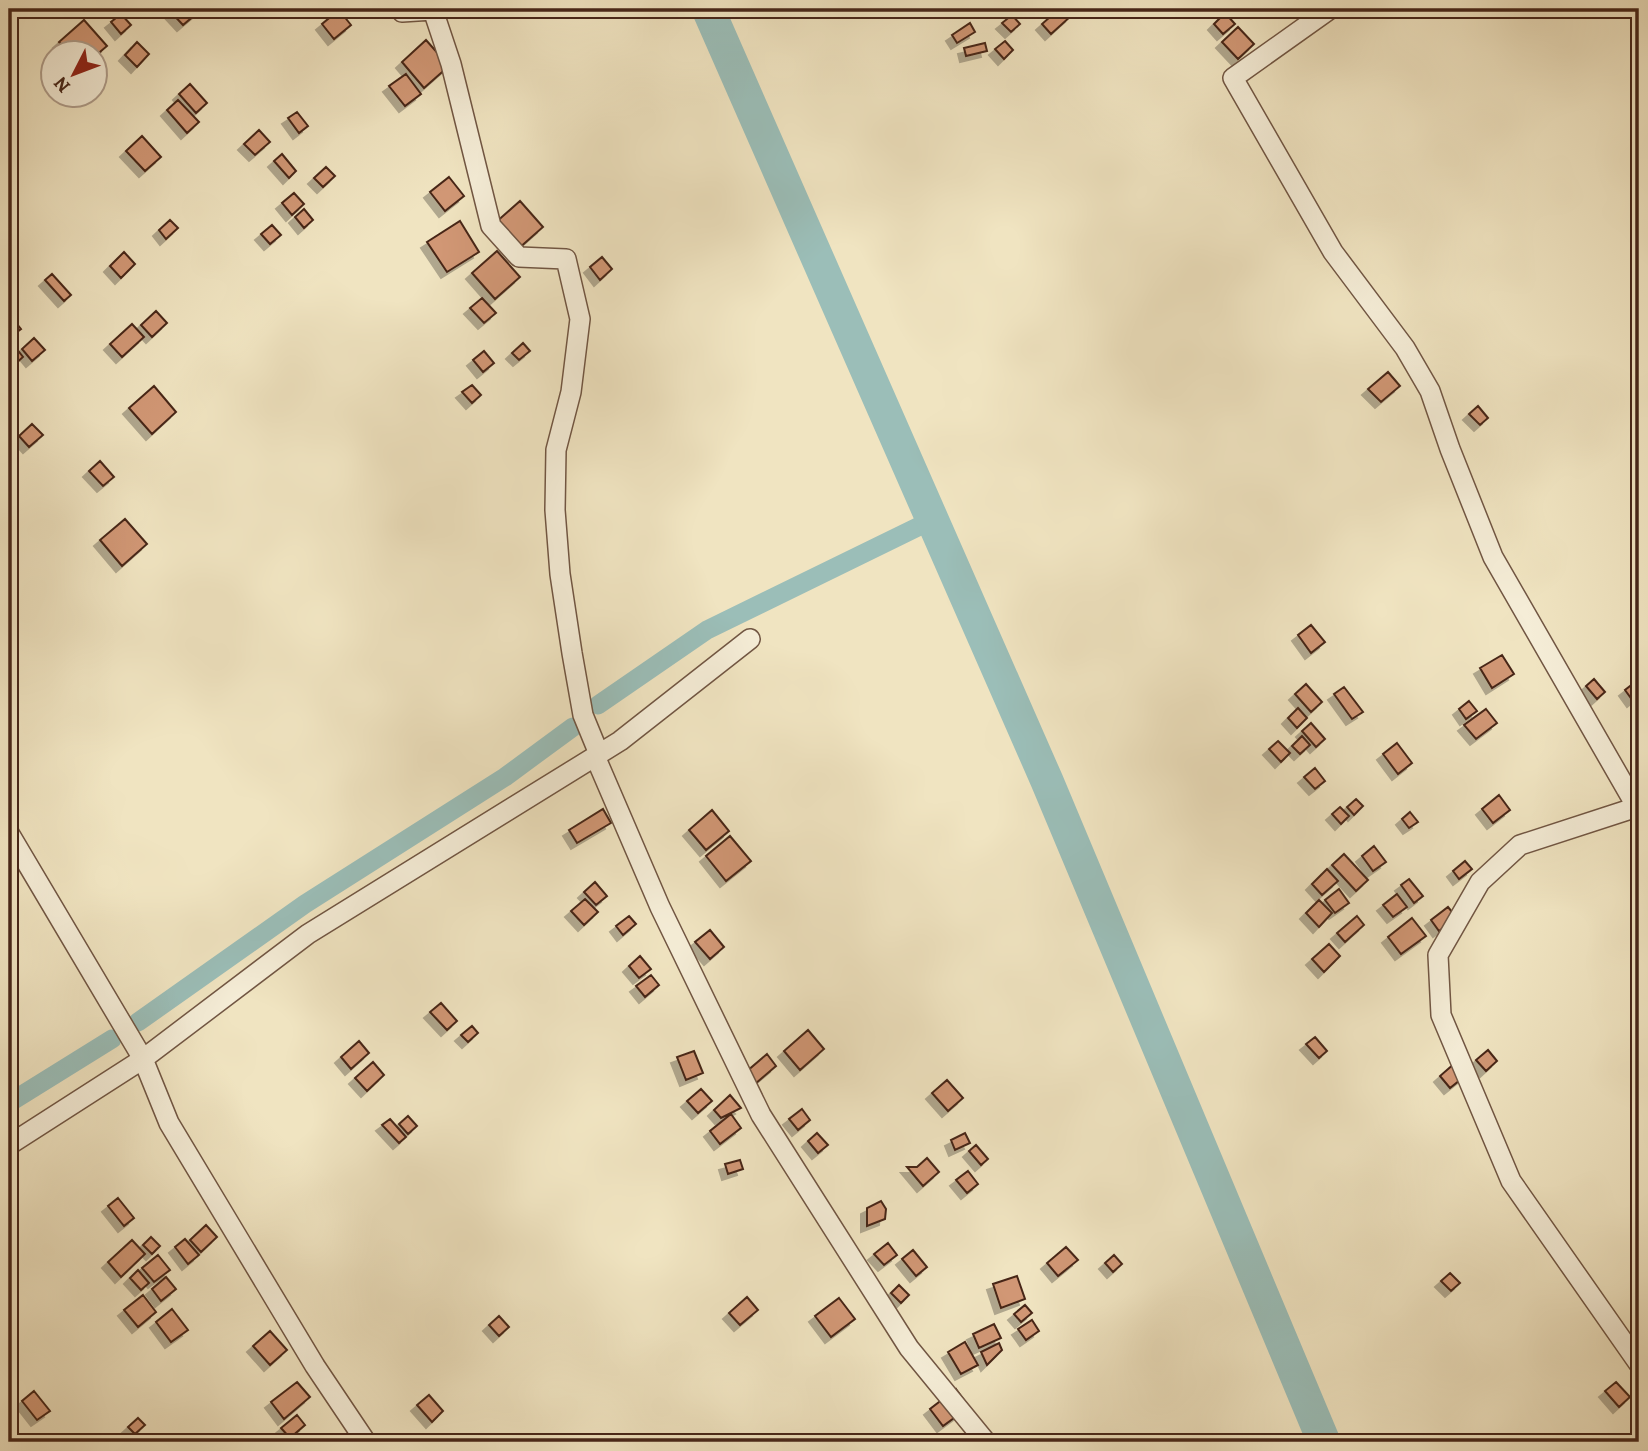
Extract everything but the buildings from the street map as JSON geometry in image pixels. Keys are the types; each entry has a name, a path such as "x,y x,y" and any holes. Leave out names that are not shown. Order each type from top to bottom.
{"street":[{"path":"400,9 402,12 433,10 451,64 491,226 519,257 566,259 580,319 571,392 556,450 555,510 560,574 572,653 583,715 597,755 660,907 761,1115 909,1348 986,1442"},
{"path":"1330,9 1233,78 1333,252 1405,348 1430,391 1493,557 1638,809 1520,845 1480,882 1438,955 1441,1015 1511,1181 1639,1364"},
{"path":"9,1144 143,1059 308,934 620,741 750,639"},
{"path":"9,833 143,1059 169,1122 315,1366 366,1442"}],"waterway":[{"path":"708,9 1047,781 1324,1442"},
{"path":"598,705 707,630 932,520"},
{"path":"138,1022 305,904 505,777 573,727"},
{"path":"9,1103 112,1039"}]}
